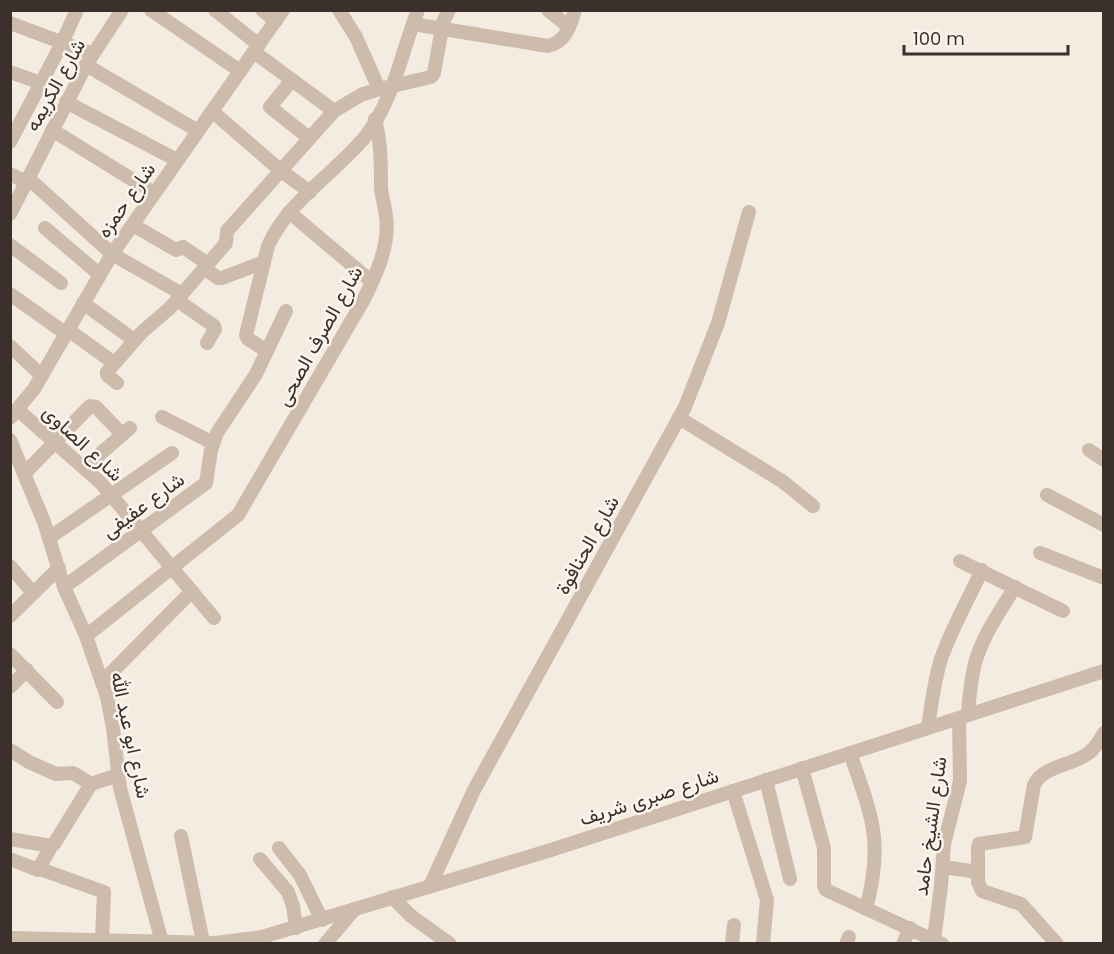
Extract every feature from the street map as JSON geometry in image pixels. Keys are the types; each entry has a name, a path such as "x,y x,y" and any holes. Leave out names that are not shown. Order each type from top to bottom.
{"street":[{"path":"10,141 16,118 41,83 77,10"},
{"name":"شارع الكريمه","path":"10,213 89,59 122,10"},
{"path":"151,10 240,71"},
{"path":"215,10 292,80 333,111"},
{"path":"262,10 280,16"},
{"path":"339,10 356,37 379,89"},
{"path":"117,383 106,374 114,363 145,328 160,318 226,243 227,231 333,111 361,95 431,77 434,73 442,29 449,10"},
{"path":"548,10 569,27"},
{"path":"267,351 248,339 246,335 273,234 289,212 366,135 394,85 415,15 442,29 548,46 560,41 569,27 575,10"},
{"name":"شارع حمزه","path":"14,411 42,376 112,254 280,16"},
{"path":"10,23 62,43 198,131"},
{"path":"10,72 41,83"},
{"path":"292,80 270,107 309,138"},
{"path":"66,102 177,160"},
{"path":"212,111 280,170 310,192"},
{"name":"شارع الصرف الصحى","path":"86,636 233,520 248,500 372,282 383,250 387,217 381,188 382,155 375,119"},
{"path":"52,130 154,193"},
{"path":"10,174 27,180 112,254 179,297 214,326 215,329 207,343"},
{"path":"289,212 372,282"},
{"name":"شارع الحنافوة","path":"430,886 474,790 679,418 718,323 749,212"},
{"path":"133,225 176,250 183,247 218,278 264,262"},
{"path":"45,228 100,274"},
{"path":"10,245 61,283"},
{"path":"10,294 114,363"},
{"path":"83,303 134,340"},
{"name":"شارع عفيفى","path":"64,587 206,483 217,433 256,374 286,311"},
{"path":"10,346 42,376"},
{"path":"24,474 92,405 126,431 84,468"},
{"name":"شارع الصاوى","path":"14,411 56,443 111,495 214,618"},
{"path":"162,417 213,443"},
{"path":"679,418 775,476 813,506"},
{"name":"شارع ابو عبد الله","path":"10,440 102,682 113,728 118,775 170,943"},
{"path":"1089,450 1104,460"},
{"path":"49,538 172,453"},
{"path":"1047,495 1104,525"},
{"path":"1040,553 1104,578"},
{"path":"960,561 1063,611"},
{"path":"10,566 33,593"},
{"path":"10,616 58,568"},
{"path":"928,728 934,686 941,661 950,636 982,570"},
{"name":"شارع الشيخ حامد","path":"938,941 946,835 960,781 963,717 980,649 1015,587"},
{"path":"102,682 192,591"},
{"path":"10,654 57,702"},
{"path":"10,687 27,670"},
{"name":"شارع صبرى شريف","path":"10,938 170,943 239,941 262,937 551,850 1104,671"},
{"path":"1057,944 1025,908 1015,902 982,891 978,882 979,844 1020,839 1026,835 1034,785 1038,778 1085,756 1096,746 1104,733"},
{"path":"10,750 29,762 56,774 73,773 92,784"},
{"path":"850,753 869,808 876,840 874,873 866,909"},
{"path":"802,768 824,848 825,888 828,892 938,941"},
{"path":"40,869 52,845 92,784 118,775"},
{"path":"766,780 790,879"},
{"path":"733,791 767,900 763,944"},
{"path":"181,836 203,942"},
{"path":"10,839 52,845"},
{"path":"279,848 304,881 322,920"},
{"path":"10,859 34,870 40,869 104,892 94,941"},
{"path":"260,859 288,892 293,906 296,928"},
{"path":"943,867 978,872"},
{"path":"392,897 411,916 450,944"},
{"path":"325,944 354,910"},
{"path":"732,944 734,925"},
{"path":"903,944 910,928"}]}
